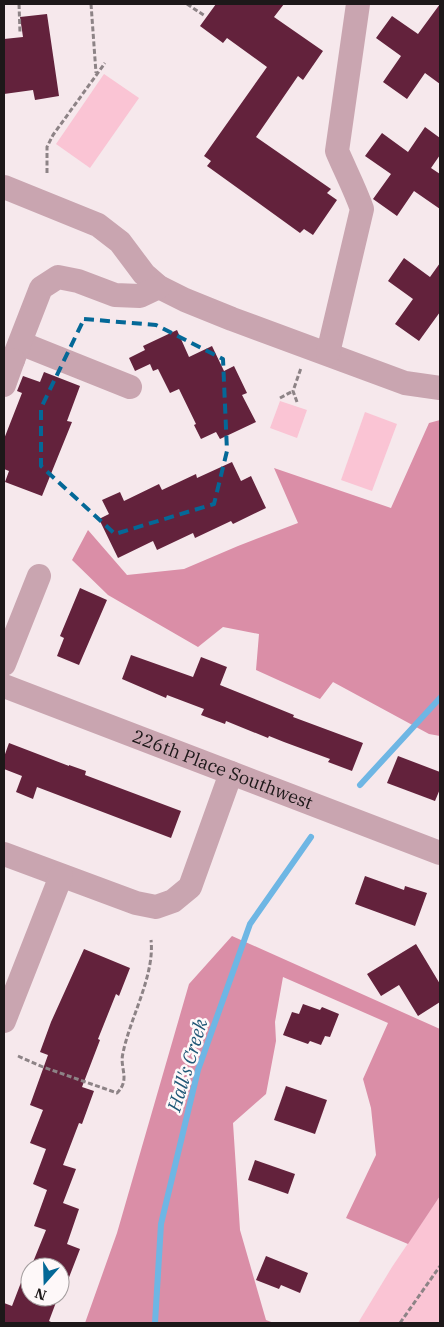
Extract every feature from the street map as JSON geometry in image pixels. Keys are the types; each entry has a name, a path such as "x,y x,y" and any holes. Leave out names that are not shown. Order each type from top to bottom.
{"street":[{"path":"328,353 362,209 355,188 345,172 337,151 358,4"},
{"path":"4,187 98,225 120,242 144,274 159,287 232,319 405,382 440,388"},
{"path":"4,385 12,356 41,288 58,277 78,281 115,295 140,296 159,287"},
{"path":"12,356 130,387"},
{"path":"4,664 39,576"},
{"name":"226th Place Southwest","path":"4,686 440,853"},
{"path":"4,854 136,903 156,907 174,900 190,888 231,773"},
{"path":"4,1021 61,876"}],"path":[{"path":"18,4 20,33"},
{"path":"91,4 96,74"},
{"path":"187,4 205,16"},
{"path":"47,173 47,147 53,135 105,63"},
{"path":"297,402 293,391 302,365"},
{"path":"280,398 293,391"},
{"path":"18,1056 43,1067 117,1093 123,1086 122,1055 148,972 152,952 151,940"},
{"path":"400,1323 440,1266"}],"highlighted area":[{"path":"84,319 156,325 223,359 227,451 214,504 115,534 41,466 41,408"}],"shaded area":[{"path":"104,74 139,98 90,168 56,144"},
{"path":"280,401 307,410 297,438 270,428"},
{"path":"365,412 397,424 372,491 341,480"},
{"path":"440,420 440,736 429,734 333,682 320,699 256,670 259,634 223,627 198,647 108,595 72,560 88,530 127,575 184,569 298,523 274,468 391,508 429,423"},
{"path":"232,936 440,1029 440,1196 408,1244 346,1218 376,1155 371,1108 363,1079 388,1023 283,977 275,1022 276,1041 266,1094 233,1123 240,1230 266,1320 274,1323 85,1323 117,1233 189,984"},
{"path":"440,1196 440,1323 358,1323 392,1267"}],"building":[{"path":"216,4 284,4 274,17 323,51 303,80 298,76 256,137 331,189 327,193 337,200 313,235 304,229 300,233 207,166 211,161 204,156 267,67 227,38 223,43 200,26"},
{"path":"440,4 440,84 425,73 407,99 383,82 401,56 376,38 392,16 418,34"},
{"path":"47,14 59,96 35,100 33,90 4,94 4,39 23,37 20,17"},
{"path":"425,127 440,138 440,155 431,168 440,174 440,209 414,191 397,216 373,199 391,174 365,156 382,133 408,152"},
{"path":"404,258 430,277 440,263 440,312 419,341 395,324 413,299 388,281"},
{"path":"177,330 189,357 212,346 224,371 234,366 247,393 242,395 256,422 220,439 216,432 201,439 179,389 170,393 158,369 153,371 150,364 135,371 129,358 145,350 143,346"},
{"path":"44,372 80,386 67,421 72,422 42,496 5,482 9,471 4,469 4,439 22,393 17,391 23,376 40,382"},
{"path":"232,462 241,481 251,476 266,508 233,524 231,521 195,538 193,533 157,550 153,541 118,558 99,519 109,514 102,500 120,492 124,501 159,484 162,490 196,474 197,478"},
{"path":"80,588 107,600 79,665 57,656 64,638 60,636"},
{"path":"131,655 193,677 201,657 227,667 220,685 294,715 293,717 363,743 352,771 328,762 330,759 269,736 268,738 226,721 225,724 201,715 204,709 167,695 166,698 122,679"},
{"path":"9,743 86,771 85,775 181,811 171,838 37,787 33,799 16,792 22,776 4,769 4,757"},
{"path":"398,756 440,772 440,789 435,801 387,783"},
{"path":"365,876 404,890 405,886 427,893 415,926 355,904"},
{"path":"416,944 440,984 440,1002 418,1016 399,985 381,996 367,974"},
{"path":"84,949 130,968 119,996 116,994 98,1039 100,1040 82,1087 94,1091 82,1124 79,1123 63,1165 76,1169 63,1203 79,1209 67,1244 80,1249 70,1275 70,1257 35,1257 46,1230 34,1226 47,1190 33,1184 46,1149 30,1143 43,1110 30,1105 48,1055 40,1052 51,1022"},
{"path":"303,1004 320,1010 322,1007 339,1014 330,1037 325,1036 321,1045 310,1041 308,1044 283,1035 292,1012 299,1014"},
{"path":"286,1086 327,1100 315,1134 274,1120"},
{"path":"255,1160 295,1174 288,1194 248,1180"},
{"path":"266,1256 308,1273 300,1293 281,1285 279,1289 256,1280"},
{"path":"20,1285 20,1307 54,1307 49,1321 53,1323 4,1323 4,1303 12,1306"}],"waterway":[{"name":"Hall's Creek","path":"360,785 440,698"},
{"name":"Hall's Creek","path":"155,1323 161,1224 198,1070 250,924 311,837"}]}
